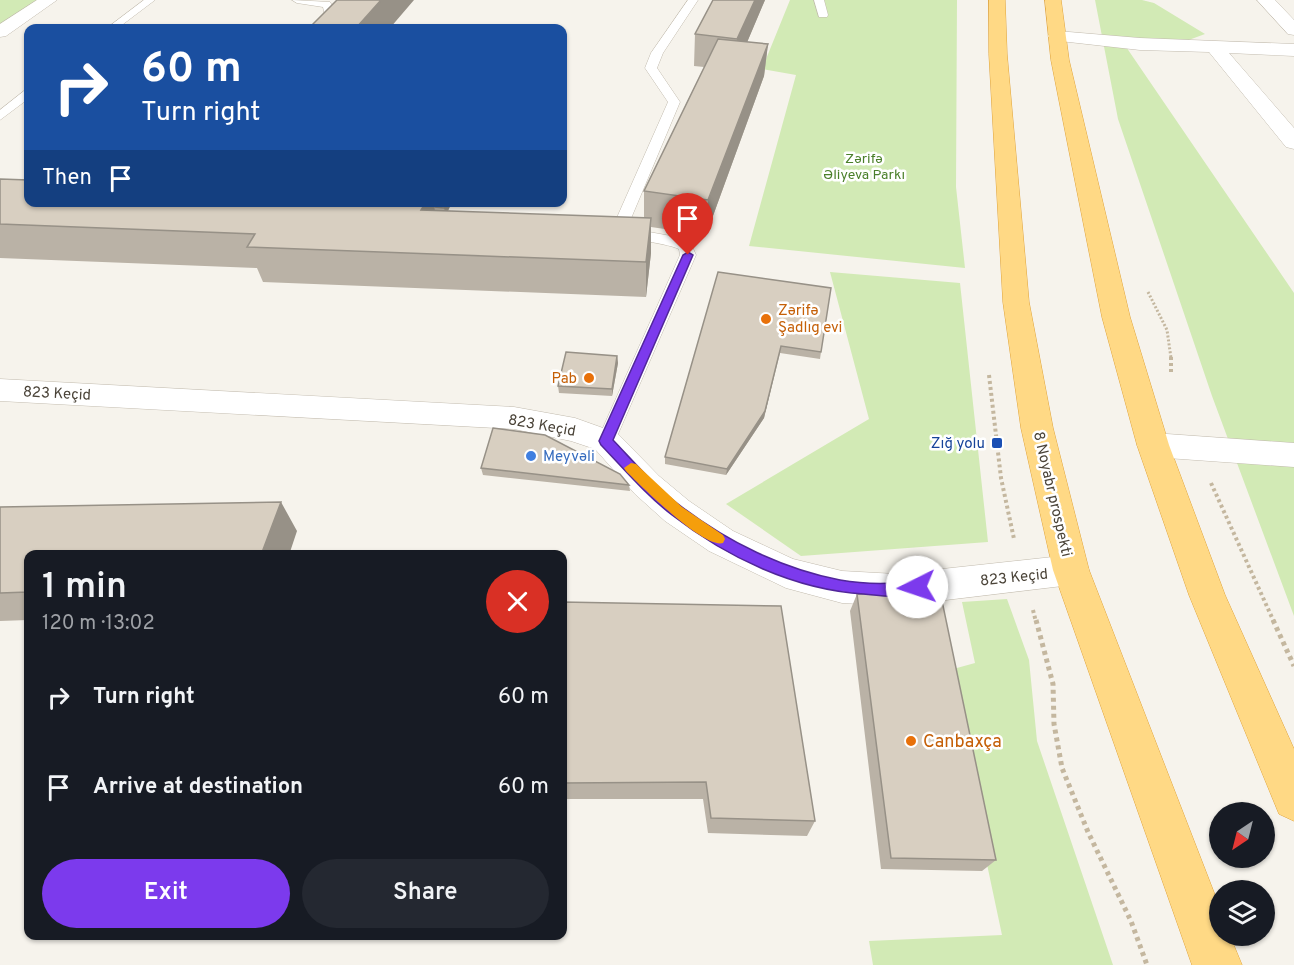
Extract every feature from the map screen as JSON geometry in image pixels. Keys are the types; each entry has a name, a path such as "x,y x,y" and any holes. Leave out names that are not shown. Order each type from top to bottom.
{"highway":[{"name":"8 Noyabr prospekti","path":"997,0 998,54 1016,302 1037,428 1071,570 1217,965"},
{"path":"1053,0 1060,60 1116,317 1152,445 1207,595 1294,799"}],"street":[{"path":"0,32 49,0"},
{"path":"1265,0 1294,30"},
{"path":"1057,36 1140,44 1294,50"},
{"path":"1214,47 1294,142"},
{"name":"823 Keçid","path":"0,390 514,418 575,430 606,441 647,485 677,511 721,541 786,573 842,587 896,590 1071,570"},
{"path":"1152,445 1294,455"}],"lane":[{"path":"117,24 150,0"},
{"path":"297,0 326,4 330,10 330,17 324,24"},
{"path":"606,441 688,255 686,247 671,240 613,230 674,102 672,93 656,79 651,68 657,53 693,0"},
{"path":"819,0 823,15"},
{"path":"0,116 24,97"}],"path":[{"path":"1145,288 1161,312 1173,347 1171,374"},
{"path":"1197,448 1222,511 1294,666"},
{"path":"1034,614 1053,684 1054,724 1062,768 1088,832 1131,921 1147,965"}],"green space":[{"path":"0,0 40,0 0,26"},
{"name":"Zərifə Əliyeva Parkı","path":"790,0 957,0 956,187 965,268 749,246 796,75 762,69"},
{"path":"1095,0 1142,0 1154,3 1205,34 1186,41 1120,38 1294,293 1294,616 1212,396 1118,119"},
{"path":"830,272 960,283 988,542 801,556 726,504 869,419"},
{"path":"1007,599 1029,660 1037,741 1113,965 873,965 869,941 1002,935 946,671 975,663 962,602"}],"building":[{"path":"337,0 381,0 360,24 313,24"},
{"path":"713,0 755,0 737,39 695,34"},
{"path":"718,39 768,44 708,200 644,191"},
{"path":"0,179 24,180 24,207 423,207 421,210 651,218 646,262 247,247 255,234 0,224"},
{"path":"718,272 831,288 821,352 781,346 765,411 727,469 665,457"},
{"name":"Pab","path":"566,352 617,356 612,389 558,386"},
{"name":"Meyvəli","path":"493,428 545,435 620,474 629,485 481,468"},
{"path":"281,502 263,550 24,550 24,592 0,593 0,507"},
{"name":"Canbaxça","path":"857,594 941,596 996,860 891,858"},
{"path":"567,602 781,606 815,821 711,818 706,782 567,783"}],"slow traffic":[{"path":"631,468 677,511 718,539"}],"place":[{"name":"Zərifə Şadlıg evi","path":"766,319"},
{"name":"Pab","path":"589,378"},
{"name":"Zığ yolu","path":"997,443"},
{"name":"Meyvəli","path":"531,456"},
{"name":"Canbaxça","path":"911,741"}],"route":[{"path":"688,255 606,441 647,485 677,511 721,541 786,573 842,587 896,590 917,587"}]}
